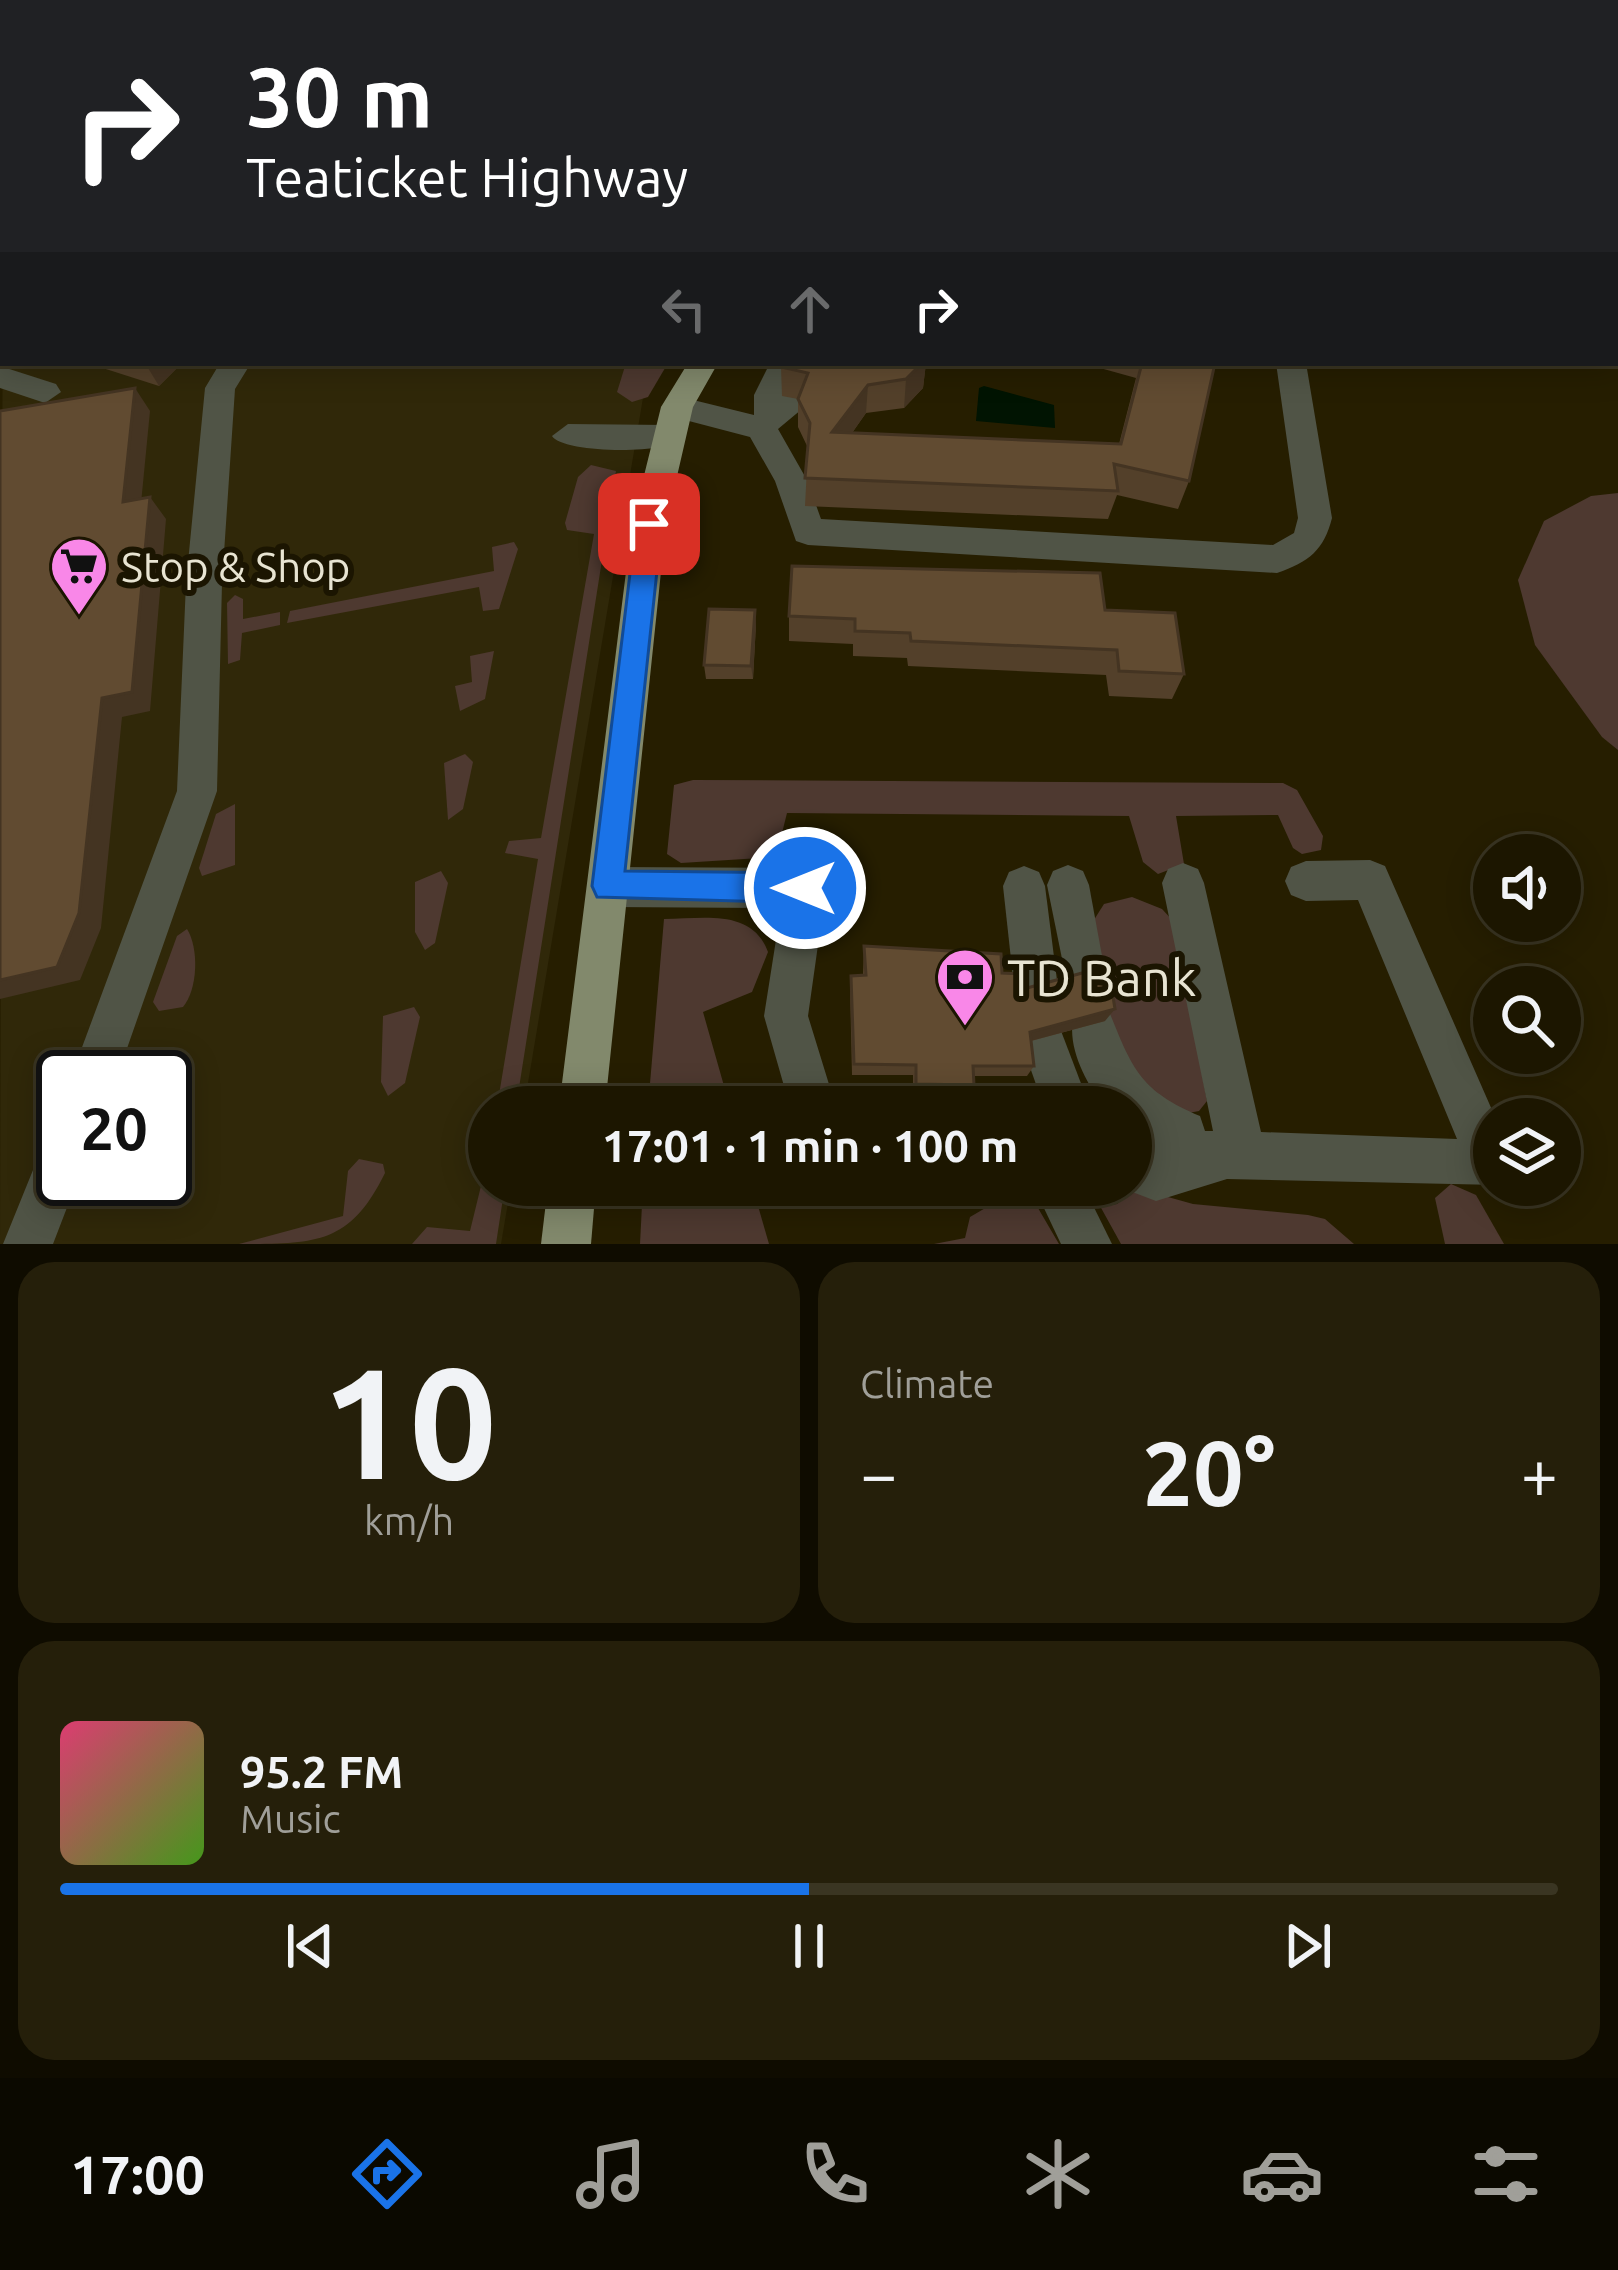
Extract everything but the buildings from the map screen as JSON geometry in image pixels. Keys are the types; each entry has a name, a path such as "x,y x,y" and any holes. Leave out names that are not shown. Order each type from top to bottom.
{"main road":[{"path":"584,1086 640,578 673,422 701,366"},
{"path":"566,1244 570,1206"}],"lane":[{"path":"104,1050 197,791 205,583 220,388 234,366"},
{"path":"784,366 770,395 808,532 1276,559 1309,541 1315,518 1291,366"},
{"path":"0,377 45,392"},
{"path":"568,436 777,413"},
{"path":"1152,1144 1172,1152 1491,1164 1370,880 1306,880"},
{"path":"1184,883 1243,1155"},
{"path":"608,886 805,888 786,1016 807,1086"},
{"path":"1047,886 1064,1011 1066,1086"},
{"path":"1064,1011 1138,1111 1243,1155"},
{"path":"1064,1011 1088,1086"},
{"path":"1152,1176 1243,1155"},
{"path":"28,1244 43,1206"},
{"path":"1068,1206 1087,1244"}],"path":[{"path":"619,0 641,0"}],"shaded area":[{"path":"3,366 655,366 646,380 528,1086 468,1086 468,1206 507,1206 501,1244 0,1244"},
{"path":"625,366 666,366 648,397 632,402 617,392"},
{"path":"979,388 1054,405 1055,428 976,421"},
{"path":"591,465 616,471 519,1086 500,1086 538,859 505,853 509,841 541,838 594,534 567,530 565,523 578,477"},
{"path":"1618,493 1618,750 1602,737 1535,645 1518,580 1544,521 1591,496"},
{"path":"514,542 518,549 499,609 483,611 479,587 287,623 290,611 494,571 492,547"},
{"path":"235,595 243,599 243,619 280,612 280,625 242,633 240,660 228,664 227,603"},
{"path":"494,651 485,699 460,711 455,686 472,682 470,656"},
{"path":"465,754 473,762 463,809 448,820 444,763"},
{"path":"693,780 1283,783 1297,790 1323,836 1321,850 1302,854 1293,848 1278,815 1176,816 1184,864 1158,874 1143,862 1129,816 787,813 776,857 681,863 667,854 674,785"},
{"path":"235,804 235,865 202,876 199,868 216,814"},
{"path":"441,871 448,883 435,943 425,950 415,932 415,882"},
{"path":"1132,897 1162,909 1174,922 1207,1101 1199,1111 1183,1114 1152,1093 1152,1086 1142,1086 1119,1070 1092,923 1104,904"},
{"path":"664,919 725,919 750,928 768,952 752,992 703,1012 724,1086 650,1086"},
{"path":"187,929 195,957 192,990 183,1007 159,1011 153,1002 177,936"},
{"path":"414,1007 420,1017 405,1083 388,1096 381,1082 383,1016"},
{"path":"359,1159 383,1164 385,1173 344,1227 310,1240 239,1244 343,1216 348,1171"},
{"path":"1451,1184 1473,1194 1473,1206 1482,1206 1504,1244 1445,1244 1435,1198"},
{"path":"1152,1193 1193,1204 1325,1219 1354,1244 1121,1244 1100,1206 1152,1206"},
{"path":"476,1206 502,1206 496,1244 412,1244 427,1227 470,1231"},
{"path":"642,1206 758,1206 769,1244 640,1244"},
{"path":"989,1206 1034,1206 1059,1244 934,1244 965,1238 970,1217"}],"place":[{"name":"Stop & Shop","path":"79,617"},
{"name":"TD Bank","path":"965,1028"}],"route":[{"path":"649,524 608,886 805,888"}]}
